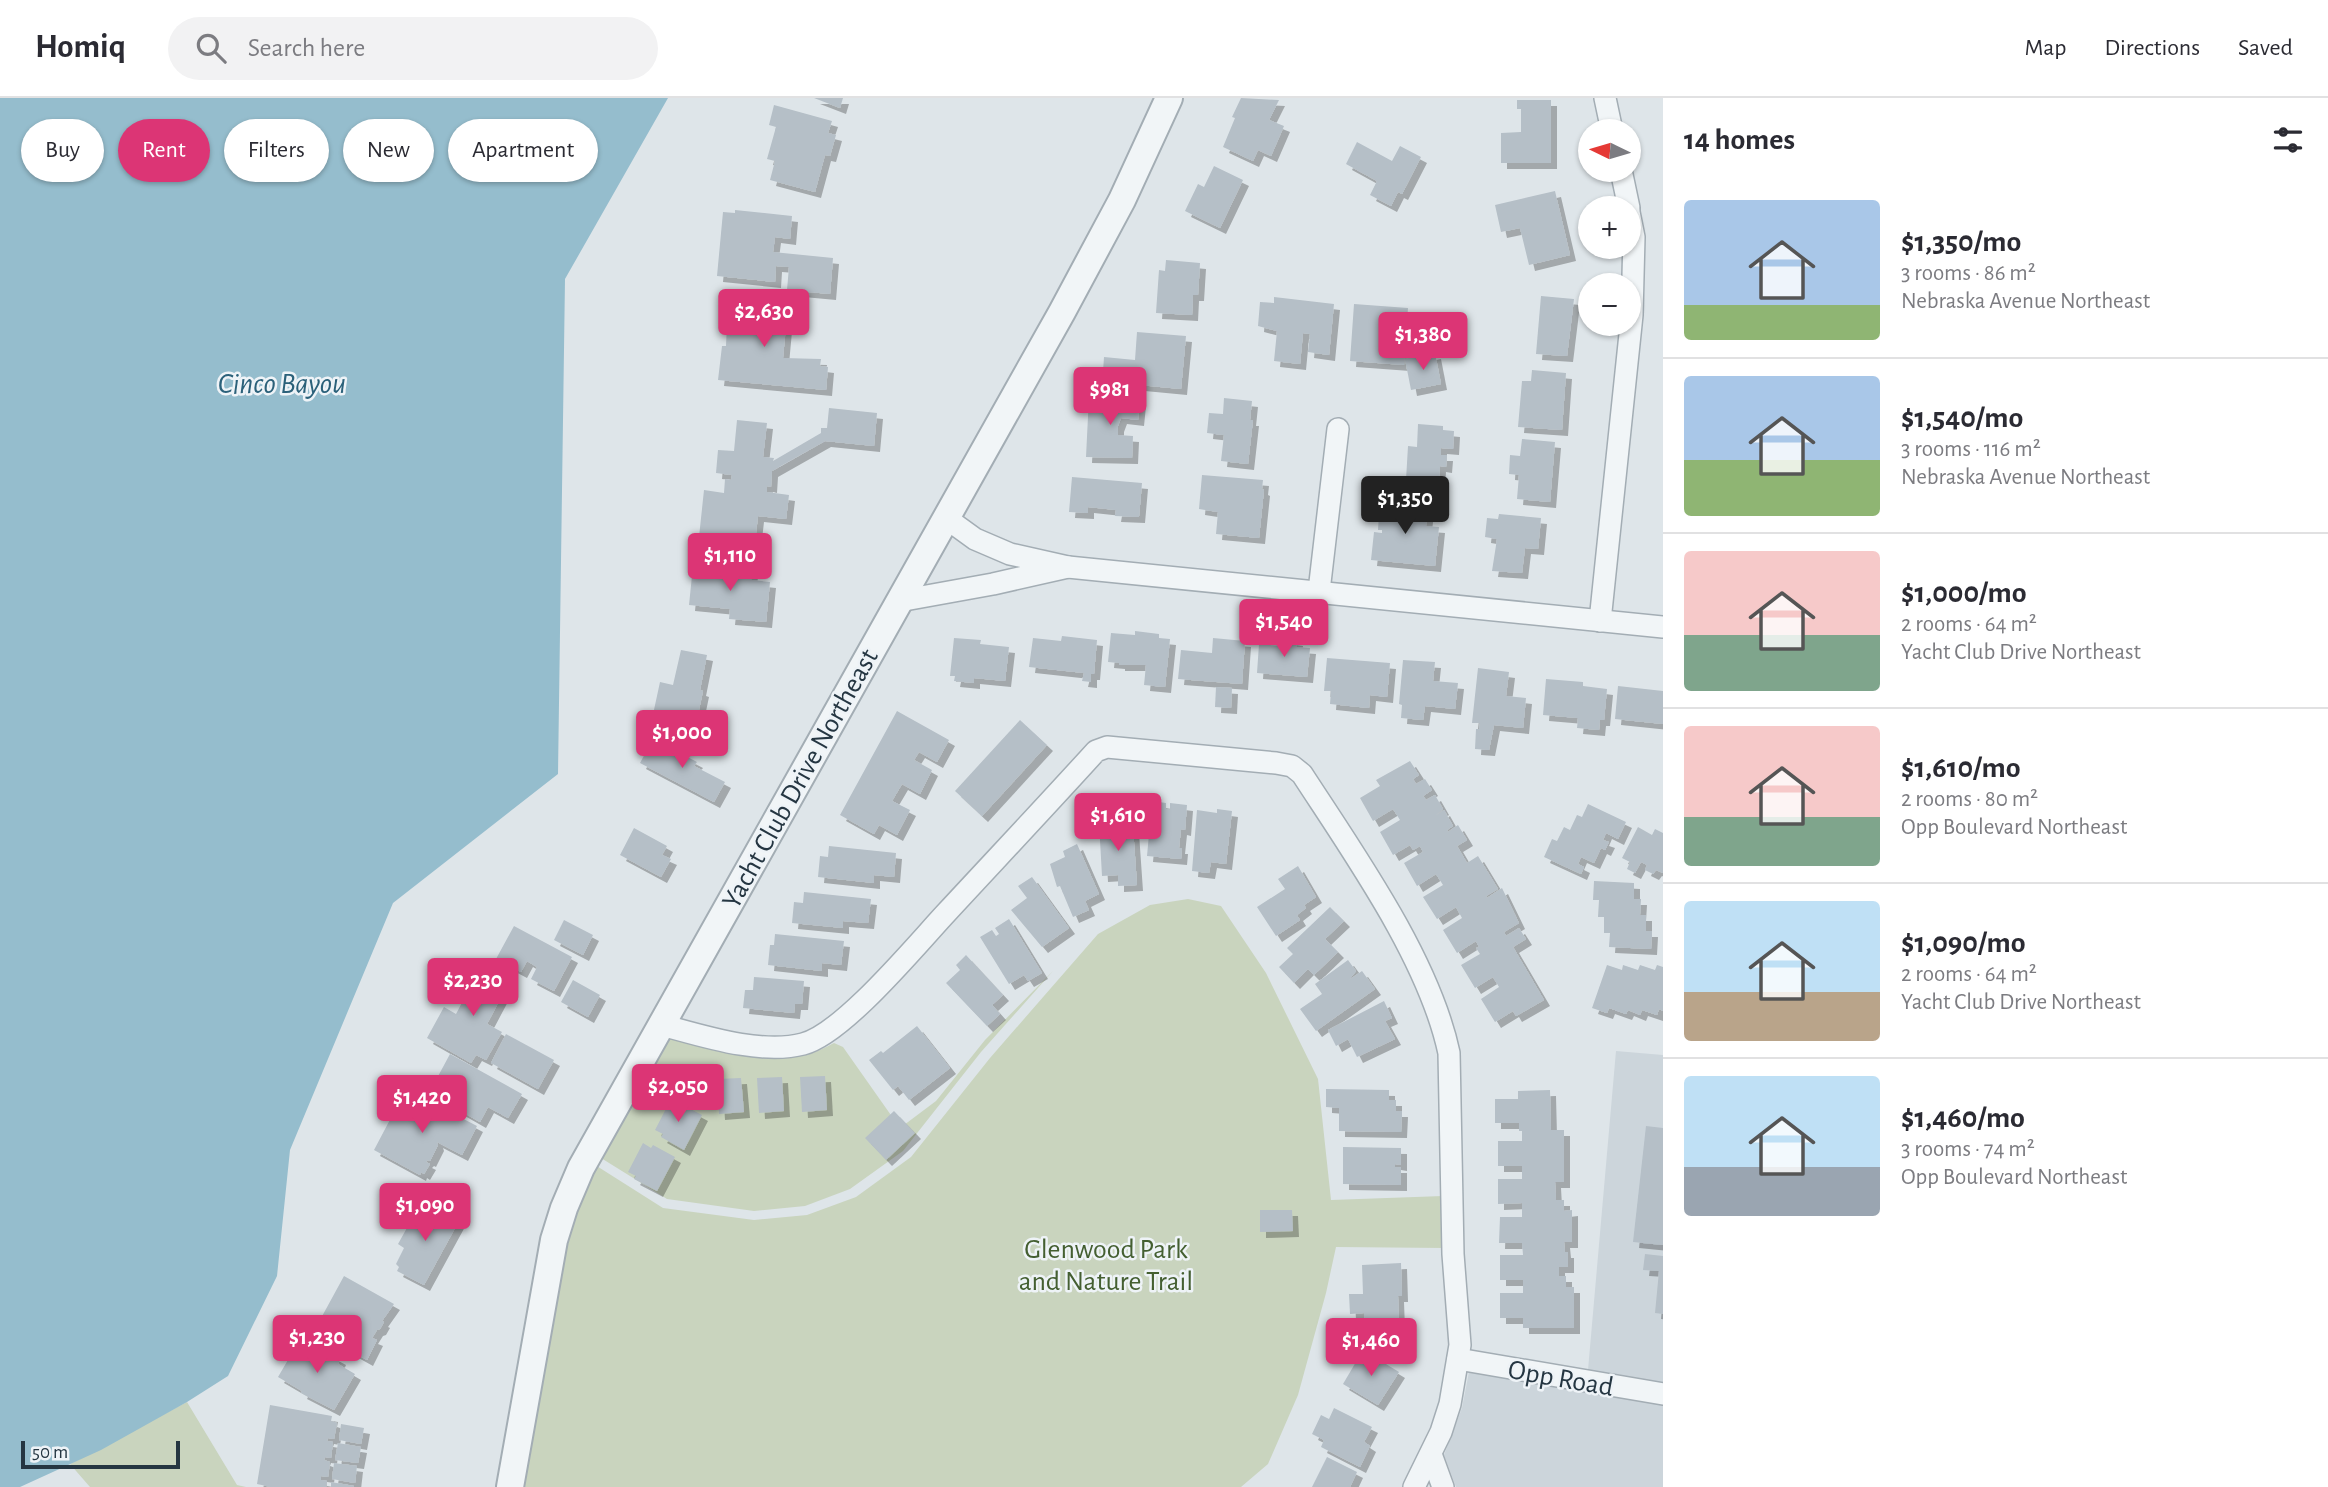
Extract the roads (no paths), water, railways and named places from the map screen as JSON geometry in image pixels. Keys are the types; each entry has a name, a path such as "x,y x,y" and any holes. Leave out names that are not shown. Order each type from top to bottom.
{"street":[{"name":"Yacht Club Drive Northeast","path":"510,1487 554,1240 581,1168 1062,312 1122,200 1169,98"},
{"path":"1605,98 1609,119"},
{"path":"1600,621 1632,315 1633,259"},
{"path":"1319,591 1338,429"},
{"path":"946,518 975,539 1010,554 1068,567 1663,627"},
{"path":"899,601 1068,567"},
{"path":"662,1025 700,1036 784,1047 804,1044 825,1035 861,1003 912,950 1096,751 1107,747 1276,762 1293,766 1303,774 1407,944 1445,1034 1451,1072 1453,1254 1460,1345 1450,1404 1431,1454 1414,1487"},
{"name":"Opp Road","path":"1458,1359 1663,1394"},
{"path":"1431,1454 1443,1487"}],"water":[{"name":"Cinco Bayou","path":"0,98 668,98 565,279 558,774 393,903 290,1150 277,1276 228,1376 101,1450 20,1487 0,1487"}],"park label":[{"name":"Glenwood Park and Nature Trail","path":"1106,1264"}]}
